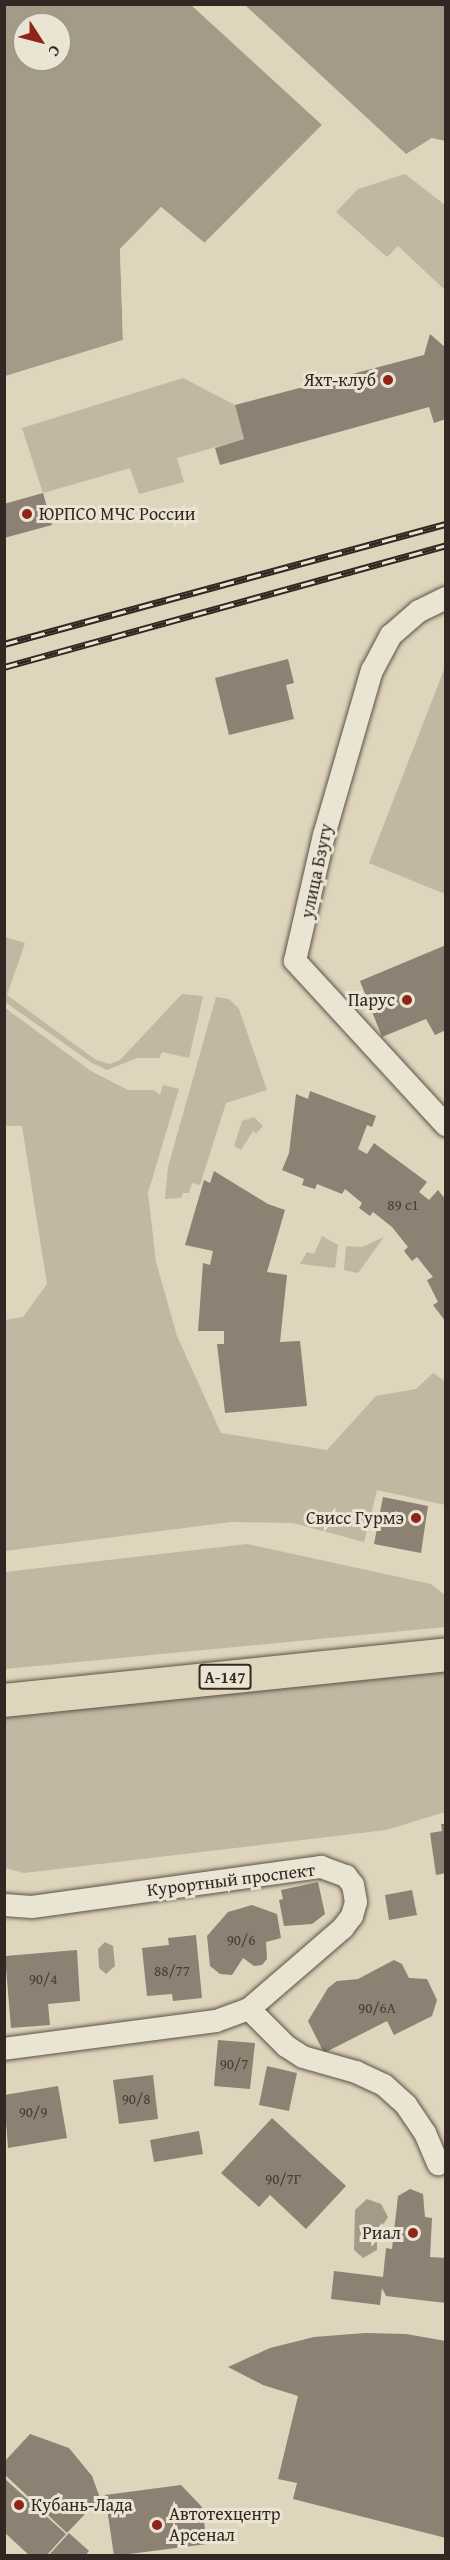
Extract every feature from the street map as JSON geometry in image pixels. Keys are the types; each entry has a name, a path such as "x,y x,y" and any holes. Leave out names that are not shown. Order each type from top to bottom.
{"main road":[{"name":"А-147","path":"4,1700 446,1654"}],"street":[{"name":"улица Бзугу","path":"446,598 419,611 391,635 372,670 324,835 295,961 446,1125"},
{"name":"Курортный проспект","path":"4,1905 32,1907 321,1867 346,1876 353,1885 356,1902 352,1916 249,2009 216,2021 4,2049"},
{"path":"249,2009 286,2046 303,2057 356,2072 384,2085 406,2105 425,2133 438,2164"}],"shaded area":[{"path":"5,5 445,5 445,141 432,138 407,155 346,101 204,243 161,207 120,249 123,340 5,376"},
{"path":"405,174 445,205 445,290 398,246 387,257 336,212 358,189"},
{"path":"183,378 235,405 244,439 177,458 184,482 139,494 130,468 43,493 22,428"},
{"path":"445,667 445,894 369,863"},
{"path":"5,937 25,943 7,995 96,1060 110,1064 120,1060 182,994 203,996 189,1058 162,1052 159,1058 137,1058 107,1070 92,1063 5,1002"},
{"path":"216,997 229,999 239,1009 267,1090 226,1103 200,1185 192,1183 189,1193 183,1193 181,1198 165,1199 168,1167"},
{"path":"5,1008 91,1071 128,1090 154,1090 160,1095 163,1085 179,1089 148,1193 156,1262 177,1336 221,1433 327,1450 376,1396 416,1389 433,1373 445,1381 445,1505 377,1490 364,1542 293,1523 231,1522 5,1551 5,1320 23,1317 47,1284 22,1126 5,1126"},
{"path":"254,1117 263,1126 256,1134 253,1131 241,1150 234,1146 242,1121"},
{"path":"322,1236 338,1245 335,1268 300,1264 307,1252 314,1254"},
{"path":"384,1237 358,1273 344,1270 346,1246 362,1247"},
{"path":"247,1544 431,1584 445,1595 445,1627 5,1669 5,1572"},
{"path":"445,1672 445,1812 386,1830 24,1873 5,1868 4,1713 365,1674"},
{"path":"105,1942 113,1946 115,1966 106,1974 99,1968 98,1949"},
{"path":"367,2199 381,2204 388,2217 377,2234 377,2250 363,2258 354,2250 355,2210"}],"pier":[{"path":"191,5 245,5 406,154 432,138 446,144 433,141 405,157 346,105 206,245 161,211 123,250 125,342 4,379 123,340 120,249 161,207 205,243 322,125"}],"building":[{"name":"Яхт-клуб","path":"430,334 446,348 446,419 434,423 429,407 220,465 215,448 244,439 235,405 424,355"},
{"name":"ЮРПСО МЧС России","path":"43,493 52,525 4,538 4,504"},
{"path":"288,659 294,683 286,685 294,719 229,735 215,678"},
{"name":"Парус","path":"446,945 446,1030 435,1035 426,1019 382,1037 360,981"},
{"path":"310,1091 376,1116 372,1127 367,1125 358,1149 367,1154 374,1143 427,1182 419,1192 429,1200 438,1190 446,1200 446,1322 433,1305 438,1302 427,1280 433,1277 417,1257 412,1261 404,1251 408,1247 392,1227 373,1212 370,1216 359,1208 362,1203 345,1189 342,1194 317,1184 315,1189 302,1185 304,1179 282,1170 289,1153 296,1094 308,1099"},
{"path":"214,1171 268,1204 285,1210 267,1272 287,1275 280,1342 300,1341 307,1406 225,1413 217,1344 224,1344 224,1331 198,1331 203,1263 210,1265 213,1251 185,1245 204,1180 210,1183"},
{"path":"383,1497 428,1506 421,1553 374,1544"},
{"path":"441,1824 446,1824 446,1873 436,1875 430,1833 442,1831"},
{"path":"318,1882 325,1914 312,1924 284,1926 279,1900 283,1899 281,1890"},
{"path":"412,1890 417,1915 389,1920 385,1895"},
{"path":"252,1905 277,1914 281,1938 266,1942 267,1959 262,1965 254,1966 243,1958 232,1975 220,1974 210,1966 207,1936 228,1912"},
{"path":"196,1935 202,1998 173,2001 172,1994 147,1996 142,1948 169,1945 168,1938"},
{"path":"77,1950 80,2001 48,2004 50,2025 11,2028 5,1956"},
{"path":"394,1960 402,1964 409,1978 427,1979 437,2000 432,2016 394,2035 387,2021 324,2053 308,2021 328,1988 337,1981 358,1979"},
{"path":"218,2040 255,2043 250,2089 214,2086"},
{"path":"267,2066 297,2073 289,2111 259,2105"},
{"path":"153,2075 158,2119 119,2124 113,2080"},
{"path":"58,2086 67,2138 8,2148 4,2095"},
{"path":"272,2118 346,2186 306,2229 270,2195 259,2207 221,2173"},
{"path":"199,2131 203,2154 154,2162 150,2140"},
{"name":"Риал","path":"410,2189 423,2194 425,2217 432,2218 430,2257 446,2258 446,2303 386,2296 382,2288 380,2305 331,2299 334,2271 383,2277 386,2248 392,2249 398,2196"},
{"path":"365,2333 406,2334 446,2341 446,2538 293,2499 297,2483 278,2479 298,2396 263,2385 228,2367 270,2348 314,2337"},
{"path":"30,2434 69,2448 92,2476 100,2498 67,2533 4,2474 4,2462"},
{"name":"Кубань-Лада","path":"4,2478 66,2534 46,2556 30,2556 4,2532"},
{"name":"Автотехцентр Арсенал","path":"181,2485 202,2507 207,2544 114,2556 105,2495"},
{"path":"69,2533 89,2551 85,2556 48,2556"}],"railway":[{"path":"4,644 446,524"},
{"path":"4,667 446,545"}],"place":[{"name":"Яхт-клуб","path":"388,380"},
{"name":"ЮРПСО МЧС России","path":"27,514"},
{"name":"Парус","path":"407,1000"},
{"name":"Свисс Гурмэ","path":"416,1518"},
{"name":"Риал","path":"413,2233"},
{"name":"Кубань-Лада","path":"19,2505"},
{"name":"Автотехцентр Арсенал","path":"157,2525"}]}
